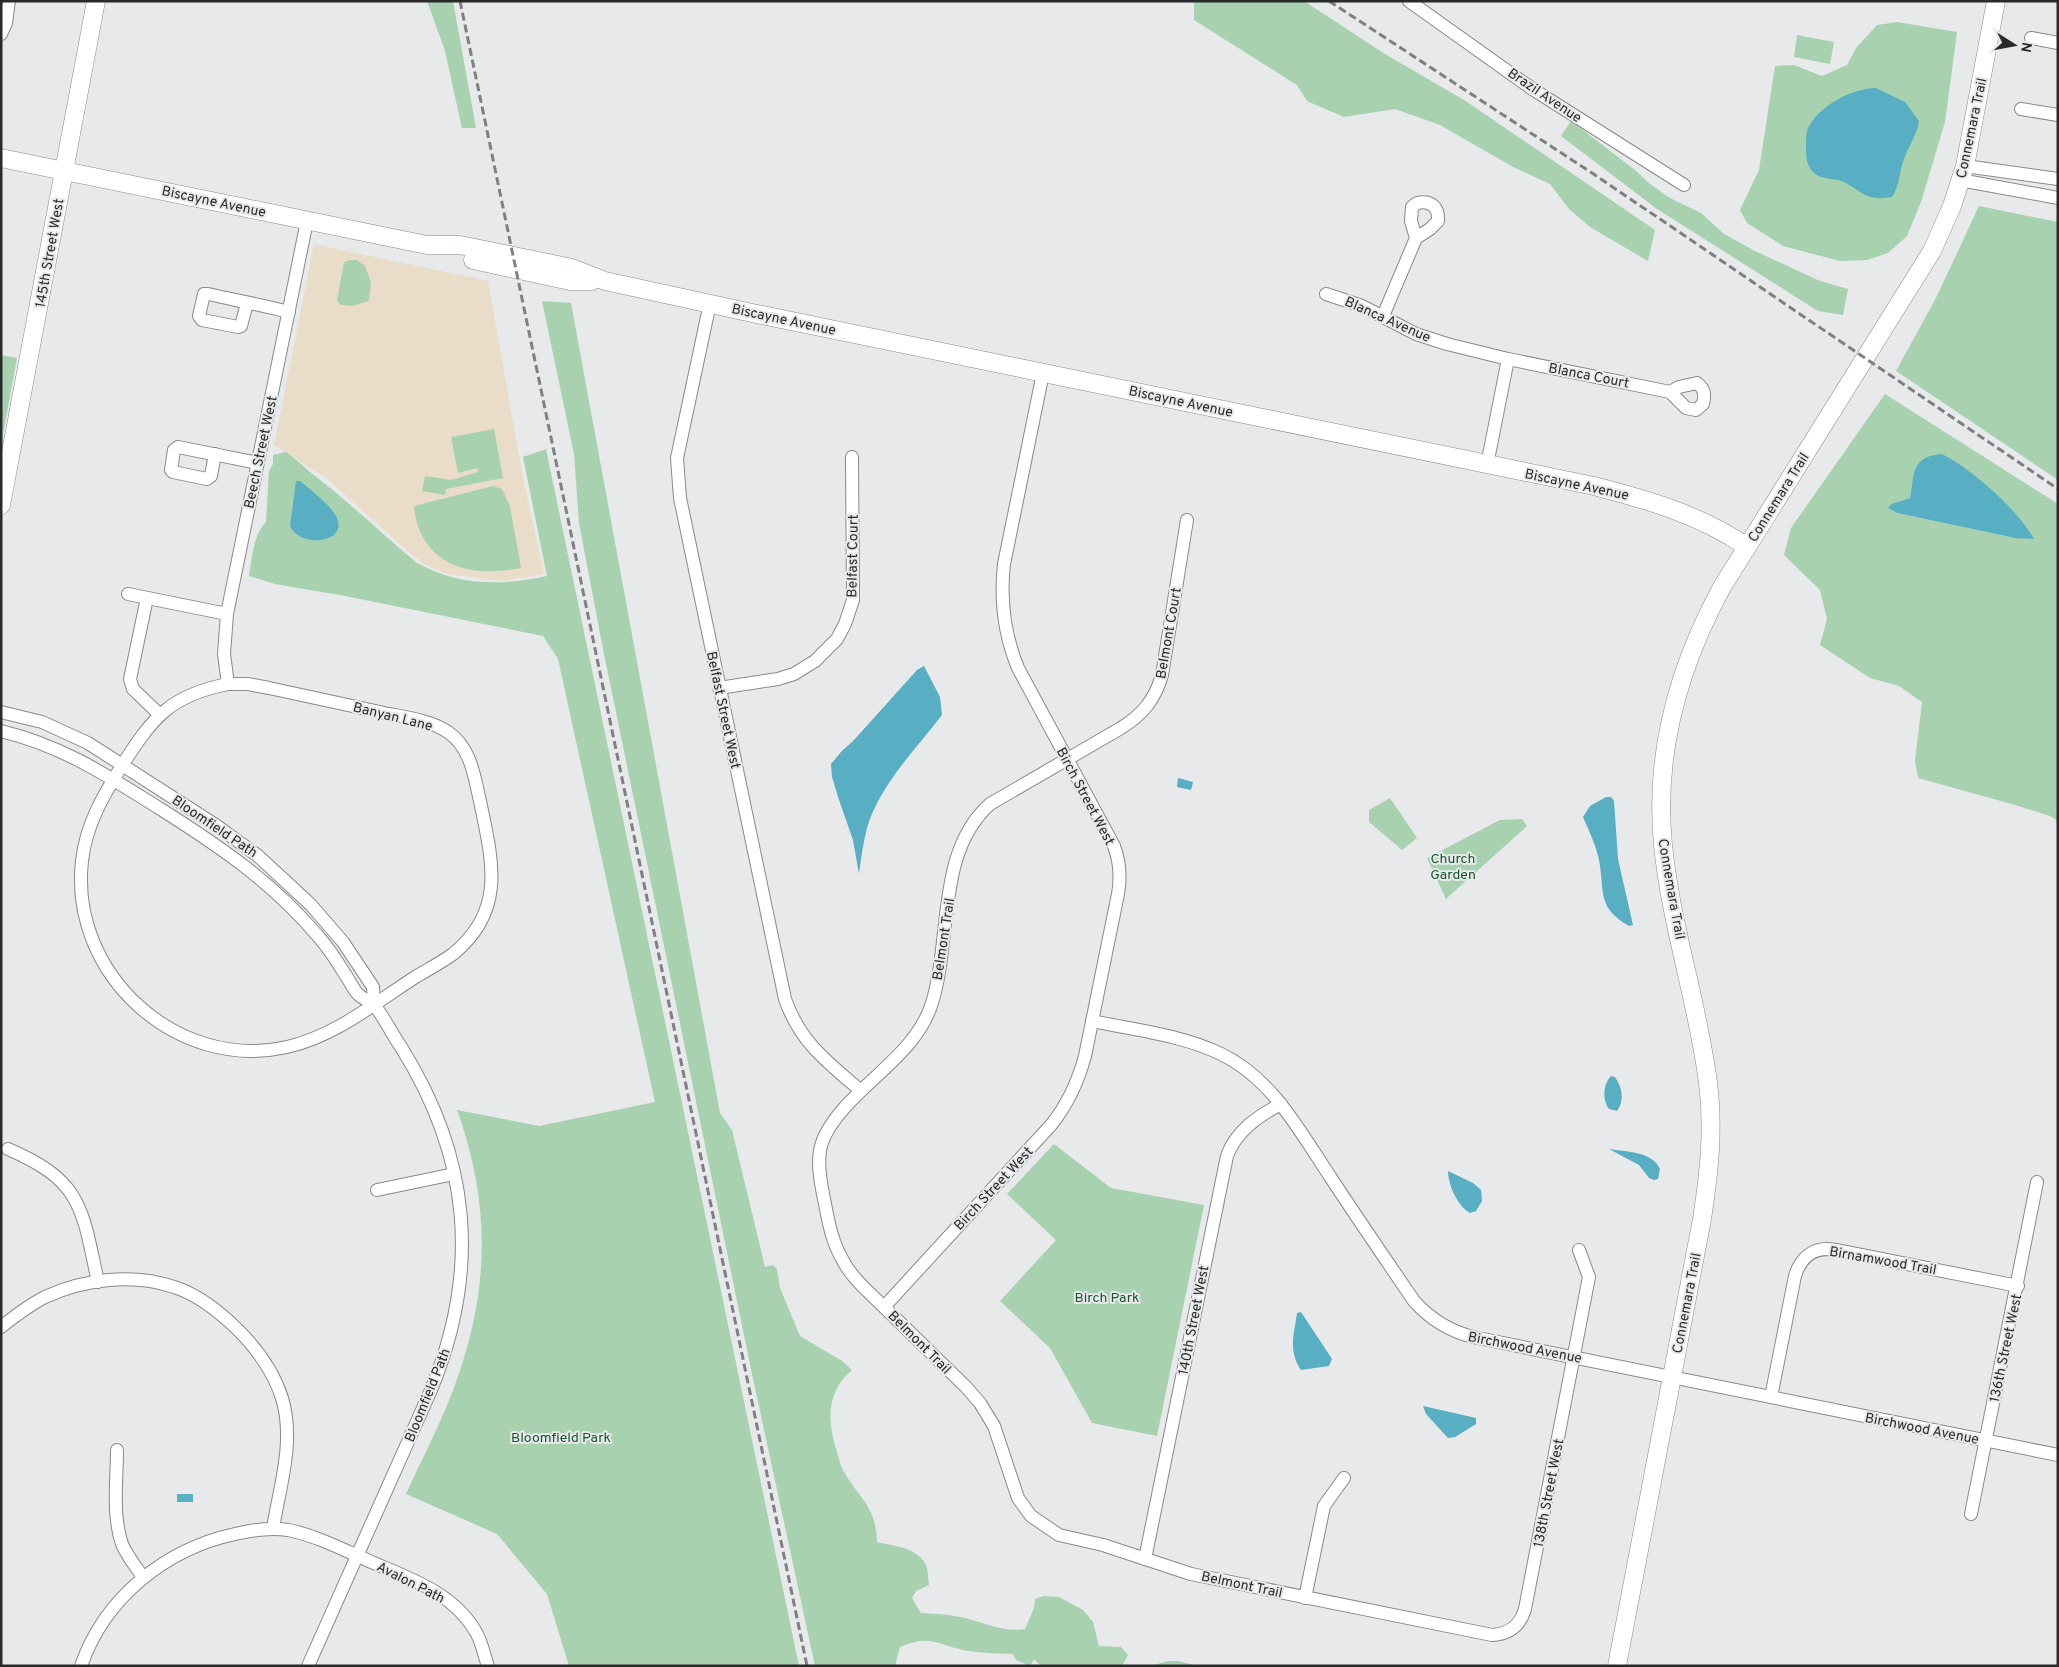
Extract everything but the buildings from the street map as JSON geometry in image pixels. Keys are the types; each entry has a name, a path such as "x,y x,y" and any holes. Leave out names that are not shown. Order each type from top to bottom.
{"street":[{"path":"1,34 6,24 9,1"},
{"name":"145th Street West","path":"1,506 96,1"},
{"name":"Brazil Avenue","path":"1409,1 1534,90 1684,185"},
{"name":"Connemara Trail","path":"1617,1666 1708,1182 1711,1116 1705,1058 1667,876 1663,844 1663,769 1669,727 1687,662 1712,607 1747,547 1932,251 1963,173 1996,1"},
{"path":"2031,38 2058,43"},
{"path":"2021,109 2058,115"},
{"name":"Biscayne Avenue","path":"1,158 427,245 460,245 514,256 572,268 606,281 1594,486 1641,498 1702,520 1747,547"},
{"path":"1963,173 2058,179"},
{"path":"1963,173 2058,198"},
{"name":"Beech Street West","path":"228,684 224,648 227,614 307,221"},
{"path":"1383,316 1416,238"},
{"name":"Blanca Avenue","path":"1326,294 1362,306 1416,334 1432,340 1508,359"},
{"path":"247,302 289,312"},
{"name":"Belfast Street West","path":"710,303 679,444 677,472 680,498 787,1005 796,1026 812,1049 860,1090"},
{"path":"1487,465 1508,359"},
{"name":"Blanca Court","path":"1508,359 1670,392"},
{"name":"Birch Street West","path":"884,1306 1061,1113 1081,1072 1118,894 1119,864 1108,834 1018,668 1008,641 1002,607 1002,578 1005,557 1043,373"},
{"path":"215,454 258,463"},
{"name":"Belfast Court","path":"719,688 794,674 815,662 837,639 853,600 852,457"},
{"name":"Belmont Court","path":"1066,758 1132,721 1148,706 1159,687 1187,520"},
{"path":"128,594 227,614"},
{"path":"147,598 130,679 134,689 159,714"},
{"name":"Banyan Lane","path":"228,684 248,684 269,688 432,724 449,733 456,739 471,762 492,862 492,879 486,908 474,932 450,956 342,1026 317,1038 288,1047 262,1051 232,1050 206,1044 178,1034 141,1010 120,988 103,964 87,922 82,897 82,862 87,835 95,811 148,727 159,714 193,693 228,684"},
{"name":"Bloomfield Path","path":"1,712 31,719 64,731 123,765 232,836 282,876 311,904 343,942 373,987 374,1004"},
{"name":"Bloomfield Path","path":"1,730 60,749 216,844 266,882 317,935 330,951 358,994 374,1004 417,1074 431,1102 447,1142 460,1213 462,1248 460,1280 451,1334 431,1390 308,1666"},
{"name":"Belmont Trail","path":"1066,758 990,804 967,830 957,852 935,994 925,1021 912,1041 860,1090 828,1127 820,1148 818,1174 829,1226 841,1258 859,1283 966,1387 980,1403 998,1435 1018,1498 1032,1516 1059,1535 1103,1545 1191,1574 1305,1598 1492,1635 1504,1633 1515,1626"},
{"name":"Birchwood Avenue","path":"1092,1021 1186,1041 1221,1054 1254,1075 1281,1104 1407,1290 1432,1319 1453,1331 1466,1336 2058,1455"},
{"name":"140th Street West","path":"1145,1559 1227,1156 1235,1139 1242,1131 1281,1104"},
{"path":"8,1149 31,1158 50,1170 63,1181 74,1196 82,1213 98,1282"},
{"path":"377,1190 454,1174"},
{"name":"136th Street West","path":"1971,1514 2018,1286 2037,1182"},
{"name":"Birnamwood Trail","path":"1771,1397 1795,1276 1802,1260 1814,1251 1820,1249 1836,1250 2018,1286"},
{"name":"138th Street West","path":"1515,1626 1520,1621 1525,1609 1589,1277 1579,1250"},
{"path":"1,1327 44,1298 98,1282 140,1280 175,1287 208,1305 229,1322 252,1345 264,1361 282,1398 287,1432 285,1464 273,1528"},
{"path":"117,1450 117,1520 119,1533 129,1556 143,1577"},
{"path":"1305,1598 1324,1506 1344,1478"},
{"name":"Avalon Path","path":"81,1666 89,1646 105,1619 126,1593 143,1577 170,1559 199,1544 239,1533 273,1528 300,1533 401,1574 448,1600 464,1615 477,1634 488,1666"}],"shaded area":[{"path":"314,244 488,281 522,473 544,574 501,581 447,574 426,565 412,555 325,477 274,445"}],"green space":[{"path":"427,1 453,1 476,128 462,128 445,51"},
{"path":"1194,1 1304,1 1385,54 1464,100 1655,230 1648,261 1590,227 1569,209 1550,184 1513,167 1440,125 1395,109 1344,117 1307,101 1297,85 1194,20"},
{"path":"1897,22 1957,32 1945,122 1921,202 1907,236 1888,253 1867,260 1840,261 1783,246 1747,223 1740,210 1759,170 1775,66 1794,65 1822,76 1847,65 1856,48 1877,25"},
{"path":"1797,35 1834,42 1830,64 1794,57"},
{"path":"1571,121 1649,183 1668,197 1701,213 1724,234 1755,251 1820,281 1848,289 1843,315 1818,311 1657,209 1561,136"},
{"path":"1979,206 2058,222 2058,480 1896,371 1936,298"},
{"path":"357,260 365,266 371,283 369,301 352,306 341,305 337,301 344,262"},
{"path":"542,301 571,303 720,1113 732,1130 765,1267 773,1265 777,1269 780,1288 800,1336 842,1361 852,1370 837,1388 831,1408 831,1429 842,1468 866,1503 874,1519 877,1542 898,1546 911,1551 917,1554 926,1565 929,1585 916,1591 912,1598 921,1613 955,1616 1000,1628 1017,1630 1025,1629 1034,1608 1035,1599 1044,1596 1059,1597 1083,1610 1093,1622 1099,1646 1121,1647 1128,1655 1122,1666 1041,1666 1034,1659 1030,1666 1016,1660 1013,1654 969,1651 935,1642 920,1641 900,1647 895,1666 815,1666 752,1374 603,649 579,523 574,454"},
{"path":"1,355 17,358 1,445"},
{"path":"1885,394 2058,504 2058,821 2050,816 2015,805 1918,778 1915,761 1922,702 1899,686 1870,678 1820,645 1827,619 1820,590 1784,555 1791,528","holes":["1911,493 2015,538 1897,513 1888,508 1891,504 1910,498"]},
{"path":"494,429 503,478 446,489 445,495 422,491 425,476 451,480 478,472 477,468 458,473 451,437"},
{"name":"Bloomfield Park","path":"546,449 799,1666 569,1666 547,1594 497,1534 406,1494 452,1394 468,1345 476,1311 482,1244 480,1211 476,1177 457,1110 539,1126 655,1102 558,659 543,636 345,596 275,584 249,576 256,540 266,522 269,471 273,464 273,455 286,452 417,563 433,571 464,580 480,582 513,581 547,576 523,457"},
{"path":"493,486 502,489 510,506 521,568 475,571 461,568 448,562 427,543 419,529 414,506"},
{"path":"1390,798 1417,838 1402,850 1369,822 1369,810"},
{"name":"Church Garden","path":"1522,819 1527,826 1446,899 1427,858 1500,820"},
{"name":"Birch Park","path":"1054,1144 1111,1188 1204,1205 1157,1436 1092,1423 1050,1348 1000,1301 1056,1240 1007,1194"},
{"path":"1178,1661 1198,1666 1157,1666 1157,1664"}],"water":[{"path":"1876,88 1905,102 1919,121 1917,131 1902,164 1895,193 1892,197 1884,198 1867,196 1842,181 1816,175 1809,166 1806,154 1808,128 1820,112 1847,95 1857,91"},
{"path":"1942,454 1967,470 2006,503 2034,539 2015,538 1897,513 1888,508 1891,504 1910,498 1914,474 1919,463 1924,459"},
{"path":"296,481 300,481 314,493 336,516 338,525 336,532 330,537 322,540 303,538 295,533 290,526"},
{"path":"924,666 940,697 942,715 899,768 880,797 867,828 859,874 853,840 832,777 831,764 917,670"},
{"path":"1178,778 1193,782 1191,790 1177,787"},
{"path":"1606,797 1611,797 1614,801 1618,859 1633,925 1629,926 1611,912 1604,898 1598,854 1583,817 1590,806"},
{"path":"1611,1076 1615,1077 1622,1094 1617,1111 1609,1109 1604,1097 1606,1083"},
{"path":"1609,1149 1638,1153 1651,1159 1660,1169 1658,1179 1649,1178 1639,1165"},
{"path":"1448,1171 1473,1183 1481,1190 1482,1201 1476,1211 1470,1213 1457,1200"},
{"path":"1301,1312 1332,1359 1329,1366 1301,1370 1297,1363 1293,1349 1294,1335 1297,1313"},
{"path":"1423,1406 1476,1418 1476,1424 1455,1437 1448,1438 1426,1414"},
{"path":"177,1494 193,1494 193,1502 177,1502"}],"railway":[{"path":"460,1 807,1666"},
{"path":"1329,1 1595,175 2058,489"}]}
